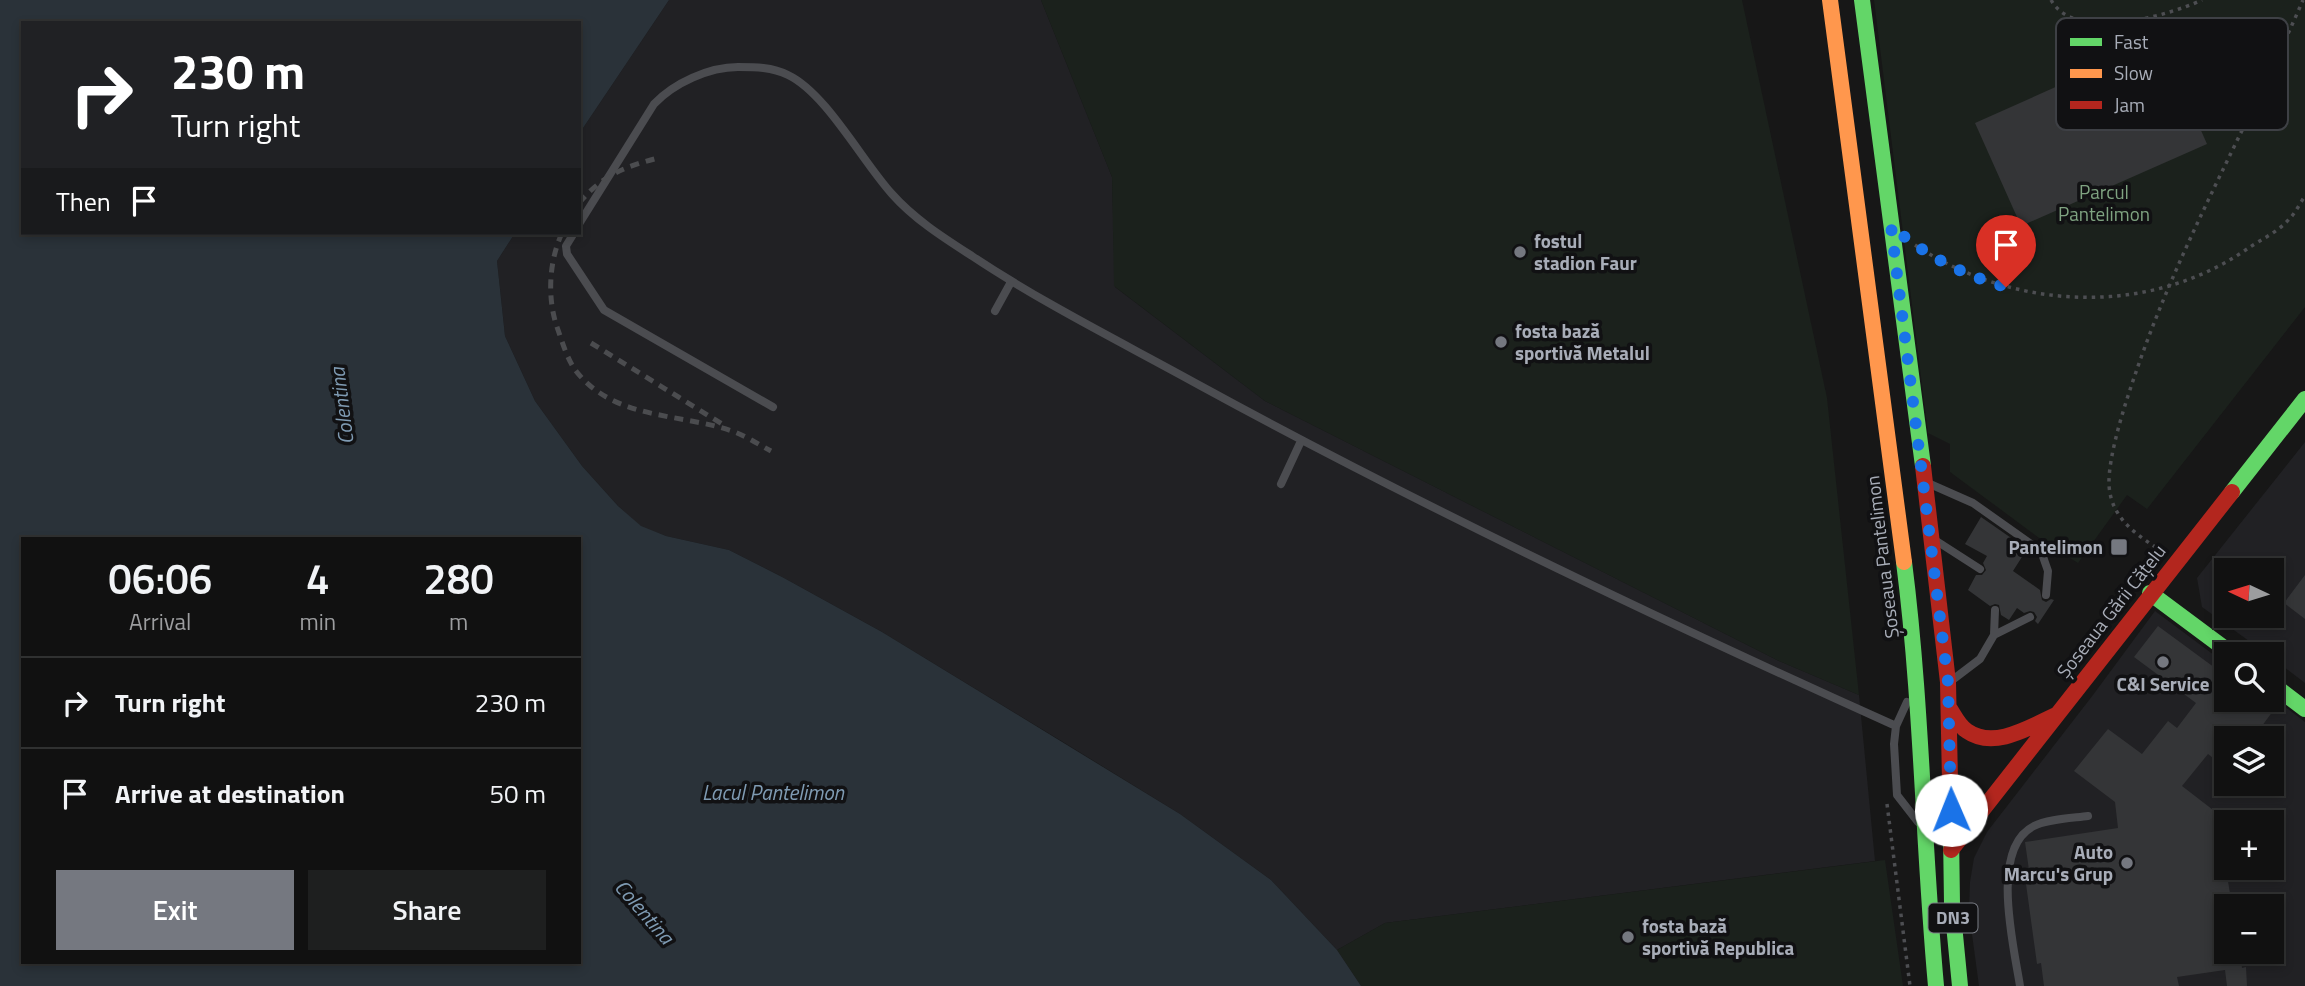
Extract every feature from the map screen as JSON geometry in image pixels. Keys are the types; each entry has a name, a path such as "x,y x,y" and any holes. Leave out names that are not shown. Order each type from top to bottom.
{"main road":[{"name":"Șoseaua Pantelimon","path":"1830,0 1911,619 1927,892 1936,986"},
{"name":"DN3","path":"1862,0 1932,538 1948,682 1953,925 1960,986"},
{"name":"Șoseaua Gării Cățelu","path":"1927,892 1951,850 2150,593 2305,399"},
{"path":"2150,593 2216,642"},
{"path":"2284,693 2305,709"},
{"path":"1950,709 1965,730 1981,737 1998,737 2020,731 2056,715"},
{"path":"1923,827 1951,850"}],"lane":[{"path":"581,221 661,96 719,68 758,67 786,73 807,87 892,195 938,234 1011,282 1301,441 1682,630 1896,726"},
{"path":"573,235 566,252 604,310 773,407"},
{"path":"995,311 1011,282"},
{"path":"1280,484 1301,441"},
{"path":"1924,482 1973,503 2041,551 2048,571 2046,595"},
{"path":"1932,538 1980,569"},
{"path":"1948,682 1980,659 1994,635 1995,610"},
{"path":"1994,635 2030,617"},
{"path":"1916,683 1896,726 1894,744 1897,795 1923,827"},
{"path":"2020,986 2007,890 2009,870 2017,843 2024,833 2035,825 2088,816"}],"path":[{"path":"2051,0 2055,8 2073,18"},
{"path":"2144,18 2203,0"},
{"path":"2288,34 2303,0"},
{"path":"2176,562 2122,522 2109,485 2123,407 2167,288 2244,130"},
{"path":"1891,226 1937,260 1985,281 2026,293 2115,298 2167,288 2226,264 2289,220 2305,196"},
{"path":"1887,802 1910,986"}],"shaded area":[{"path":"669,0 1041,0 1112,177 1115,287 1265,401 1777,660 1859,695 1875,861 1385,923 1337,950 1271,880 1180,814 882,632 784,578 729,550 666,536 641,527 618,506 582,466 535,401 505,336 497,261 514,235 581,235 581,131"},
{"path":"2305,442 2305,683 2284,667 2284,642 2250,642 2231,628 2284,628 2284,558 2214,558 2214,616 2202,607 2197,578"},
{"path":"2155,611 2214,655 2214,712 2284,712 2284,706 2305,722 2305,986 1979,986 1969,912 1970,882 1974,858 1987,832"}],"green space":[{"name":"fosta bază sportivă Metalul","path":"1041,0 1742,0 1827,398 1859,695 1777,660 1265,401 1114,286 1112,177"},
{"name":"Parcul Pantelimon","path":"1874,0 2305,0 2305,307 2147,509 2127,495 2078,563 2046,543 1950,472 1950,444 1928,433"},
{"name":"fosta bază sportivă Republica","path":"1885,860 1903,986 1361,986 1337,950 1385,923"}],"water":[{"name":"Lacul Pantelimon","path":"0,0 669,0 581,131 581,21 21,21 21,235 514,235 497,261 505,336 535,401 582,466 618,506 641,526 666,536 729,550 784,578 882,632 1180,814 1271,880 1337,950 1361,986 0,986"}],"building":[{"path":"2056,87 2056,130 2201,130 2207,144 2021,226 1975,123"},
{"path":"1981,517 2027,549 2013,571 2040,590 2042,600 2054,600 2038,624 2034,612 2024,613 2017,608 2009,620 2001,615 1999,605 1990,606 1968,590 1976,575 1982,575 1986,570 1983,563 1987,556 1965,544"},
{"path":"2305,575 2305,619 2284,603"},
{"name":"Auto Marcu's Grup","path":"2158,626 2214,667 2214,712 2272,712 2262,726 2214,726 2214,759 2208,754 2182,786 2214,811 2214,880 2228,880 2230,894 2214,894 2214,964 2242,964 2242,968 2246,967 2247,986 2227,986 2225,970 2177,977 2179,986 2044,986 2041,963 2037,964 2026,884 2031,884 2025,842 2118,828 2115,802 2074,771 2108,729 2142,754 2168,721 2177,728 2196,703 2134,657"}],"railway":[{"path":"581,201 615,173 658,158"},
{"path":"561,235 552,267 554,316 570,361 591,387 628,407 732,431 771,451"},
{"path":"591,343 722,424"}],"traffic: fast":[{"path":"1862,0 1923,466"},
{"path":"2232,492 2305,399"},
{"path":"1904,562 1915,668 1936,986"},
{"path":"2150,593 2216,642"},
{"path":"2284,693 2305,709"},
{"path":"1951,832 1952,904 1960,986"}],"traffic: slow":[{"path":"1830,0 1904,562"}],"traffic: jam":[{"path":"1923,466 1948,682 1951,832"},
{"path":"1951,850 2232,492"},
{"path":"1950,709 1964,729 1989,738 2012,735 2056,715"}],"place":[{"name":"fostul stadion Faur","path":"1520,252"},
{"name":"fosta bază sportivă Metalul","path":"1501,342"},
{"name":"Pantelimon","path":"2119,547"},
{"name":"C&I Service","path":"2163,662"},
{"name":"Auto Marcu's Grup","path":"2127,863"},
{"name":"fosta bază sportivă Republica","path":"1628,937"}],"route":[{"path":"1951,810 1948,682 1891,226 1937,260 2006,287"}],"water label":[{"name":"Colentina","path":"342,406"},
{"name":"Colentina","path":"644,912"}]}
